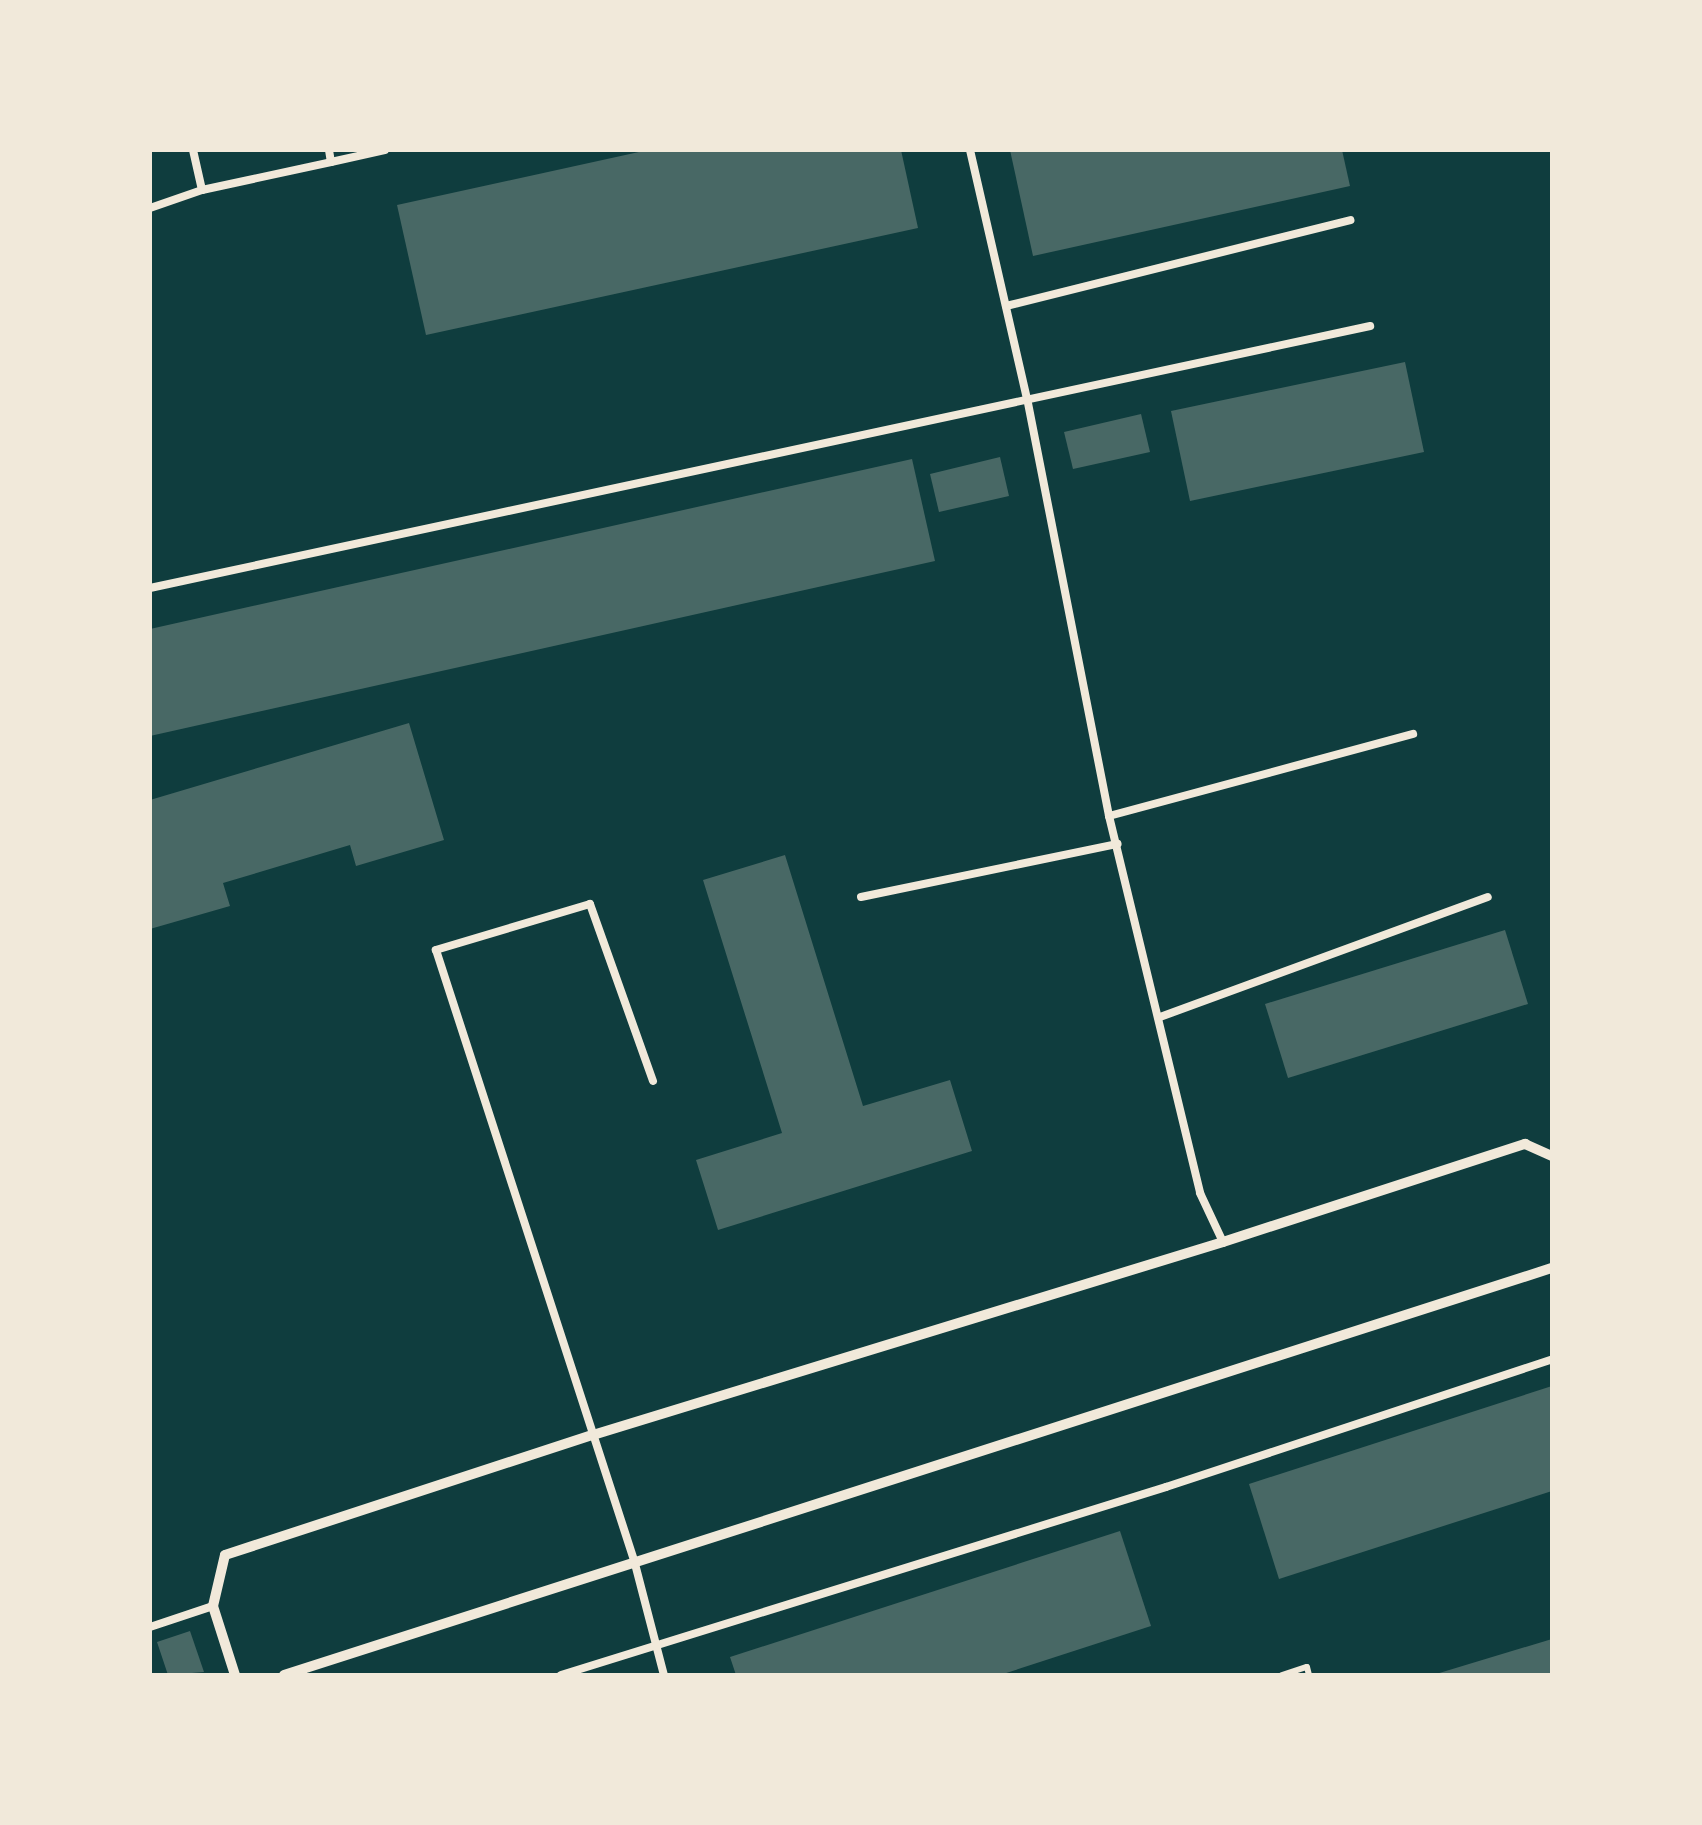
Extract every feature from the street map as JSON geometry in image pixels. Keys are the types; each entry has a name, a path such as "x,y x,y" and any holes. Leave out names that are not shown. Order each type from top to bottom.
{"street":[{"path":"235,1675 213,1606 225,1555 593,1435 1223,1242 1525,1144 1552,1156"},
{"path":"284,1675 1552,1268"}],"lane":[{"path":"192,150 202,190"},
{"path":"328,150 331,162"},
{"path":"150,208 202,190 386,150"},
{"path":"970,150 1028,398 1109,816 1200,1194 1223,1242"},
{"path":"1006,306 1350,220"},
{"path":"150,588 1370,326"},
{"path":"1109,816 1413,734"},
{"path":"861,897 1118,844"},
{"path":"1160,1016 1488,897"},
{"path":"653,1081 590,904 436,950 634,1560 664,1675"},
{"path":"560,1675 1166,1487 1552,1359"},
{"path":"150,1627 213,1606"}],"path":[{"path":"1282,1675 1306,1667 1309,1675"}],"building":[{"path":"648,150 901,150 918,228 426,335 397,205"},
{"path":"1010,150 1342,150 1350,186 1033,256"},
{"path":"1405,362 1424,452 1190,501 1171,411"},
{"path":"1141,414 1150,452 1073,469 1064,432"},
{"path":"1000,457 1009,496 939,512 930,474"},
{"path":"912,459 935,561 150,736 150,629"},
{"path":"409,723 444,840 356,866 350,845 223,883 230,906 150,929 150,800"},
{"path":"785,855 863,1106 950,1080 972,1151 718,1230 696,1160 782,1133 703,880"},
{"path":"1505,930 1528,1004 1288,1078 1265,1004"},
{"path":"1552,1386 1552,1491 1279,1579 1249,1484"},
{"path":"1120,1531 1151,1626 1000,1675 736,1675 730,1657"},
{"path":"190,1631 204,1672 168,1675 157,1642"},
{"path":"1552,1639 1552,1675 1436,1675 1436,1674"}]}
